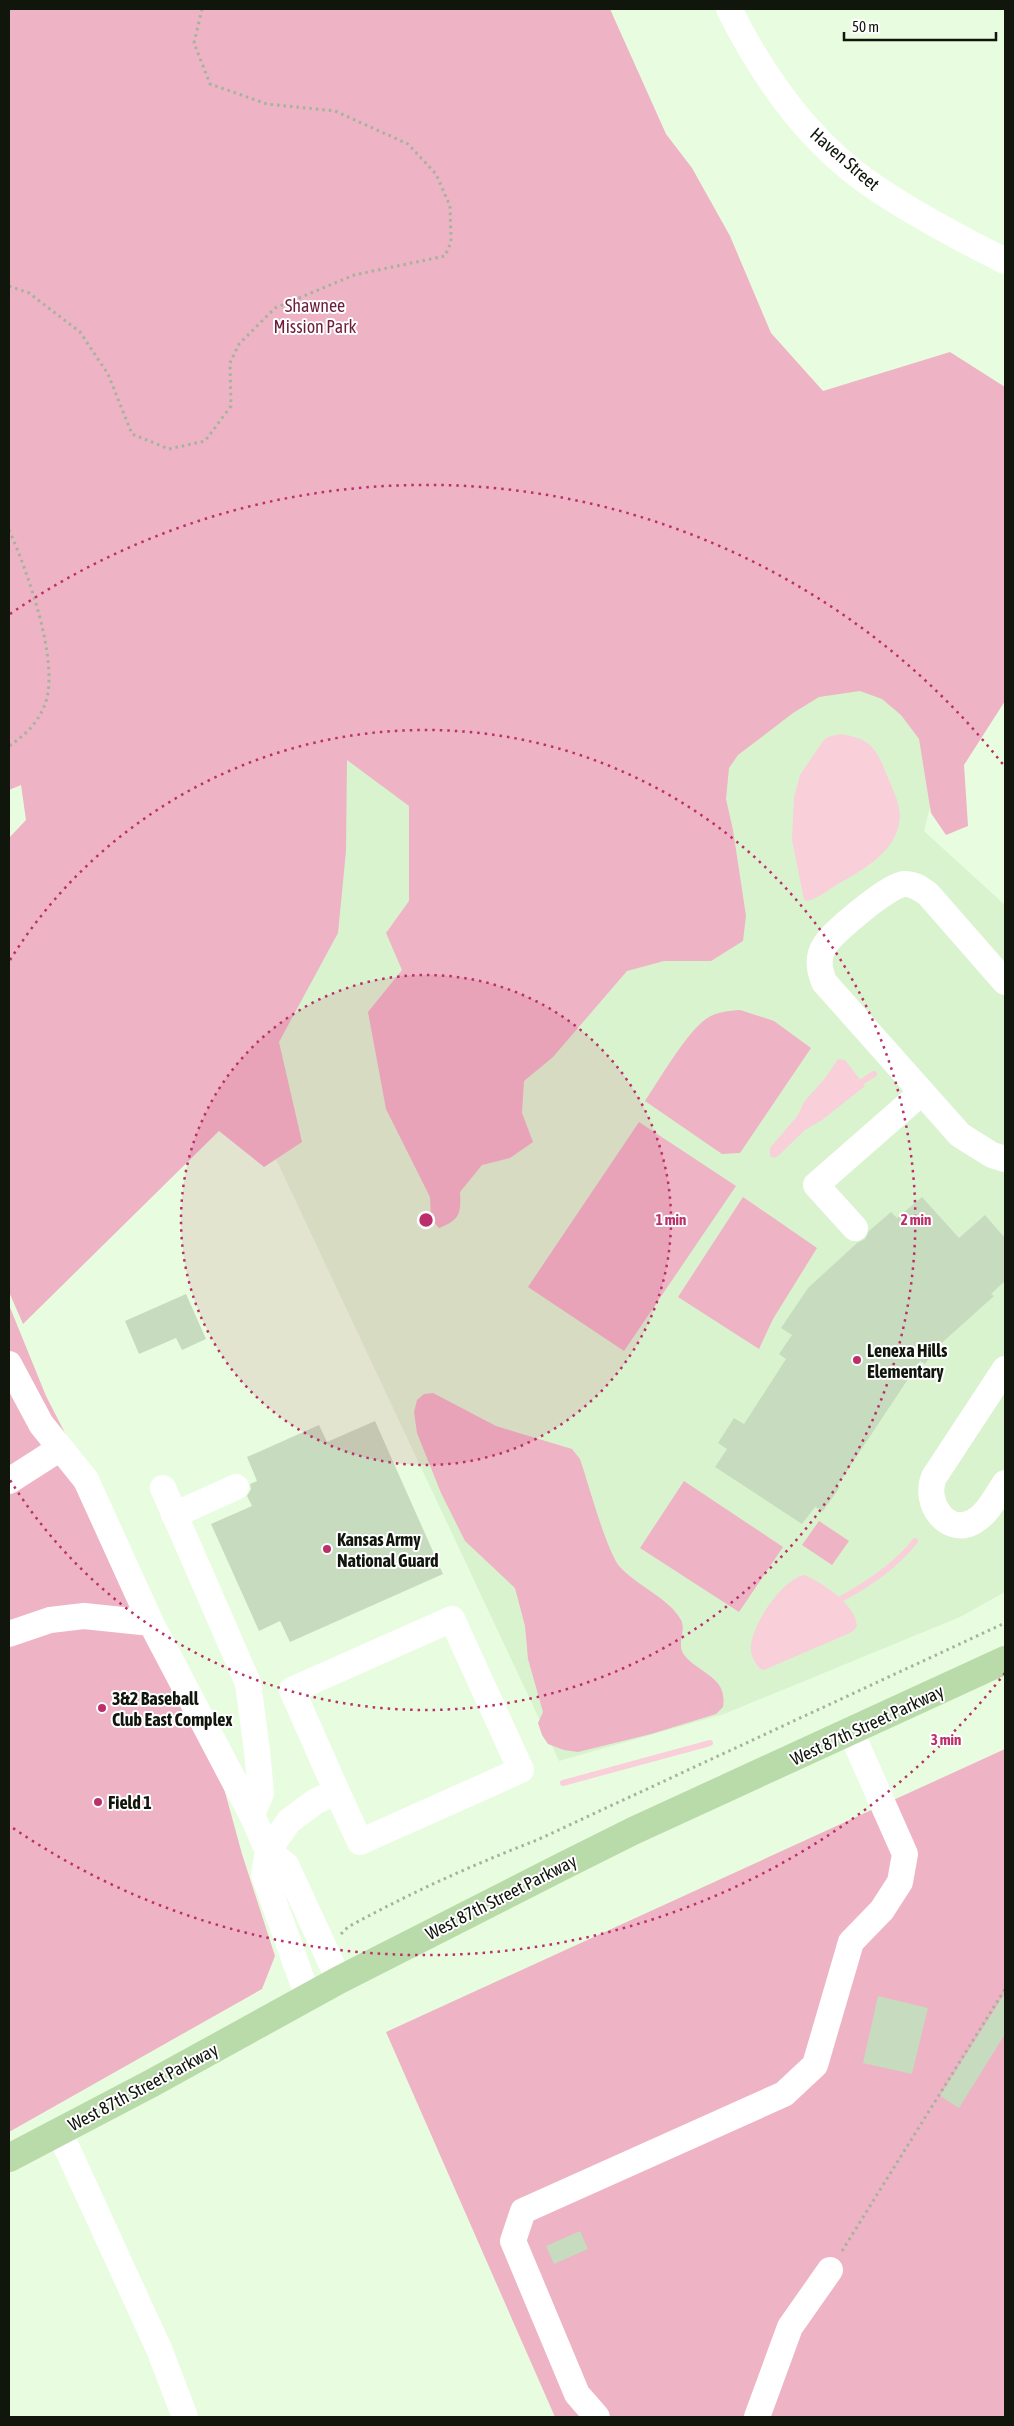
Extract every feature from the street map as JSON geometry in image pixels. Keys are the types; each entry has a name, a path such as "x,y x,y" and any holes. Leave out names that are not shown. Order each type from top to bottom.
{"main road":[{"name":"West 87th Street Parkway","path":"9,2158 152,2083 339,1980 633,1831 1005,1660"}],"street":[{"name":"Haven Street","path":"729,9 747,45 768,78 809,128 838,157 869,183 905,206 1005,261"},
{"path":"1005,982 928,894 916,886 905,883 884,892 825,944 819,961 824,982 960,1135 992,1155 1005,1159"},
{"path":"855,1228 816,1185 921,1093"},
{"path":"9,1364 41,1424 59,1449 86,1480 151,1623 252,1815 268,1851 286,1865 339,1980"},
{"path":"1005,1369 934,1477 930,1488 931,1500 942,1516 954,1525 964,1526 976,1521 986,1512 1005,1483"},
{"path":"9,1481 59,1449"},
{"path":"174,1514 236,1487"},
{"path":"163,1488 248,1683 258,1750 261,1793 252,1815"},
{"path":"9,1634 50,1620 84,1616 151,1623"},
{"path":"452,1619 521,1770 360,1842 337,1792 292,1690 452,1619"},
{"path":"597,2417 577,2394 513,2241 523,2211 784,2094 815,2065 851,1942 882,1910 900,1882 905,1854 851,1732"},
{"path":"308,1997 264,1874 268,1851 289,1821 302,1810 337,1792"},
{"path":"60,2131 159,2349 185,2417"},
{"path":"758,2417 790,2327 830,2270"}],"path":[{"path":"9,286 29,293 80,332 108,374 132,434 169,449 205,442 231,406 230,363 239,344 275,308 354,275 445,256 451,242 450,206 436,174 408,144 335,111 267,104 210,84 194,43 202,9"},
{"path":"9,530 33,593 44,633 49,673 45,706 31,729 9,746"},
{"path":"325,1950 348,1927 402,1898 463,1869 537,1840 1005,1623"},
{"path":"830,2270 1005,1989"}],"shaded area":[{"path":"937,370 949,731 924,831 1005,905 1005,1592 960,1617 724,1714 559,1761 86,755"},
{"path":"840,734 865,741 879,756 900,811 899,824 896,835 890,844 875,860 857,873 808,901 804,900 792,840 794,797 800,775 823,741 828,737"},
{"path":"838,1059 845,1060 865,1086 822,1120 805,1130 778,1156 774,1158 770,1156 770,1148 798,1115 804,1102 826,1077"},
{"path":"804,1575 820,1583 845,1602 855,1618 857,1626 852,1632 764,1670 760,1669 752,1656 751,1642 760,1619 776,1595 795,1579"}],"green space":[{"name":"Shawnee Mission Park","path":"9,9 610,9 666,134 692,168 730,236 771,333 823,391 950,352 1005,387 1005,701 964,765 968,826 946,835 931,813 919,739 901,715 882,699 860,691 819,697 793,713 738,755 729,768 726,799 733,830 746,916 743,941 711,961 664,961 627,971 553,1057 524,1081 522,1113 533,1142 510,1158 482,1165 460,1192 458,1215 451,1222 439,1228 431,1219 430,1197 386,1109 368,1012 402,970 386,933 409,901 409,806 347,760 346,851 338,933 279,1042 302,1142 264,1167 219,1131 23,1324 9,1292 9,838 26,820 21,785 9,790"},
{"path":"740,1010 774,1021 811,1048 740,1153 722,1154 645,1101 698,1025 722,1012"},
{"path":"639,1122 736,1186 624,1351 528,1287"},
{"path":"743,1197 817,1248 773,1319 759,1349 678,1297"},
{"name":"3&2 Baseball Club East Complex","path":"9,1305 46,1396 169,1636 222,1781 242,1854 275,1956 262,1989 9,2132"},
{"path":"433,1393 496,1426 572,1449 580,1459 604,1533 615,1559 627,1574 676,1612 681,1620 683,1629 682,1651 691,1662 717,1682 721,1689 723,1707 716,1714 651,1734 578,1752 564,1750 548,1744 542,1735 538,1723 543,1712 528,1659 525,1626 515,1588 465,1541 441,1493 417,1433 414,1412 417,1400 424,1394"},
{"path":"684,1481 783,1547 739,1612 640,1548"},
{"path":"819,1521 849,1541 832,1565 802,1545"},
{"path":"1005,1749 1005,2417 555,2417 386,2032"}],"building":[{"name":"Lenexa Hills Elementary","path":"922,1197 959,1238 985,1215 1005,1238 1005,1281 991,1294 994,1296 935,1349 925,1364 920,1361 837,1486 840,1487 823,1511 815,1507 802,1524 715,1467 727,1449 718,1443 734,1418 744,1424 786,1359 779,1354 792,1335 781,1328 808,1288 857,1243 865,1239 869,1231 891,1212 897,1218"},
{"path":"186,1294 206,1339 182,1350 176,1338 139,1354 125,1321"},
{"name":"Kansas Army National Guard","path":"375,1421 443,1574 290,1642 280,1621 259,1631 211,1524 252,1506 247,1496 251,1489 250,1484 257,1481 247,1457 319,1425 327,1442"},
{"path":"1005,1993 1005,2034 959,2108 940,2096"},
{"path":"878,1996 928,2008 912,2074 863,2063"},
{"path":"580,2231 588,2249 554,2264 546,2246"}],"waterway":[{"path":"863,1081 874,1074"},
{"path":"841,1599 881,1574 915,1541"},
{"path":"563,1783 710,1743"}],"place":[{"name":"Lenexa Hills Elementary","path":"857,1360"},
{"name":"Kansas Army National Guard","path":"327,1549"},
{"name":"3&2 Baseball Club East Complex","path":"102,1708"},
{"name":"Field 1","path":"98,1802"}]}
